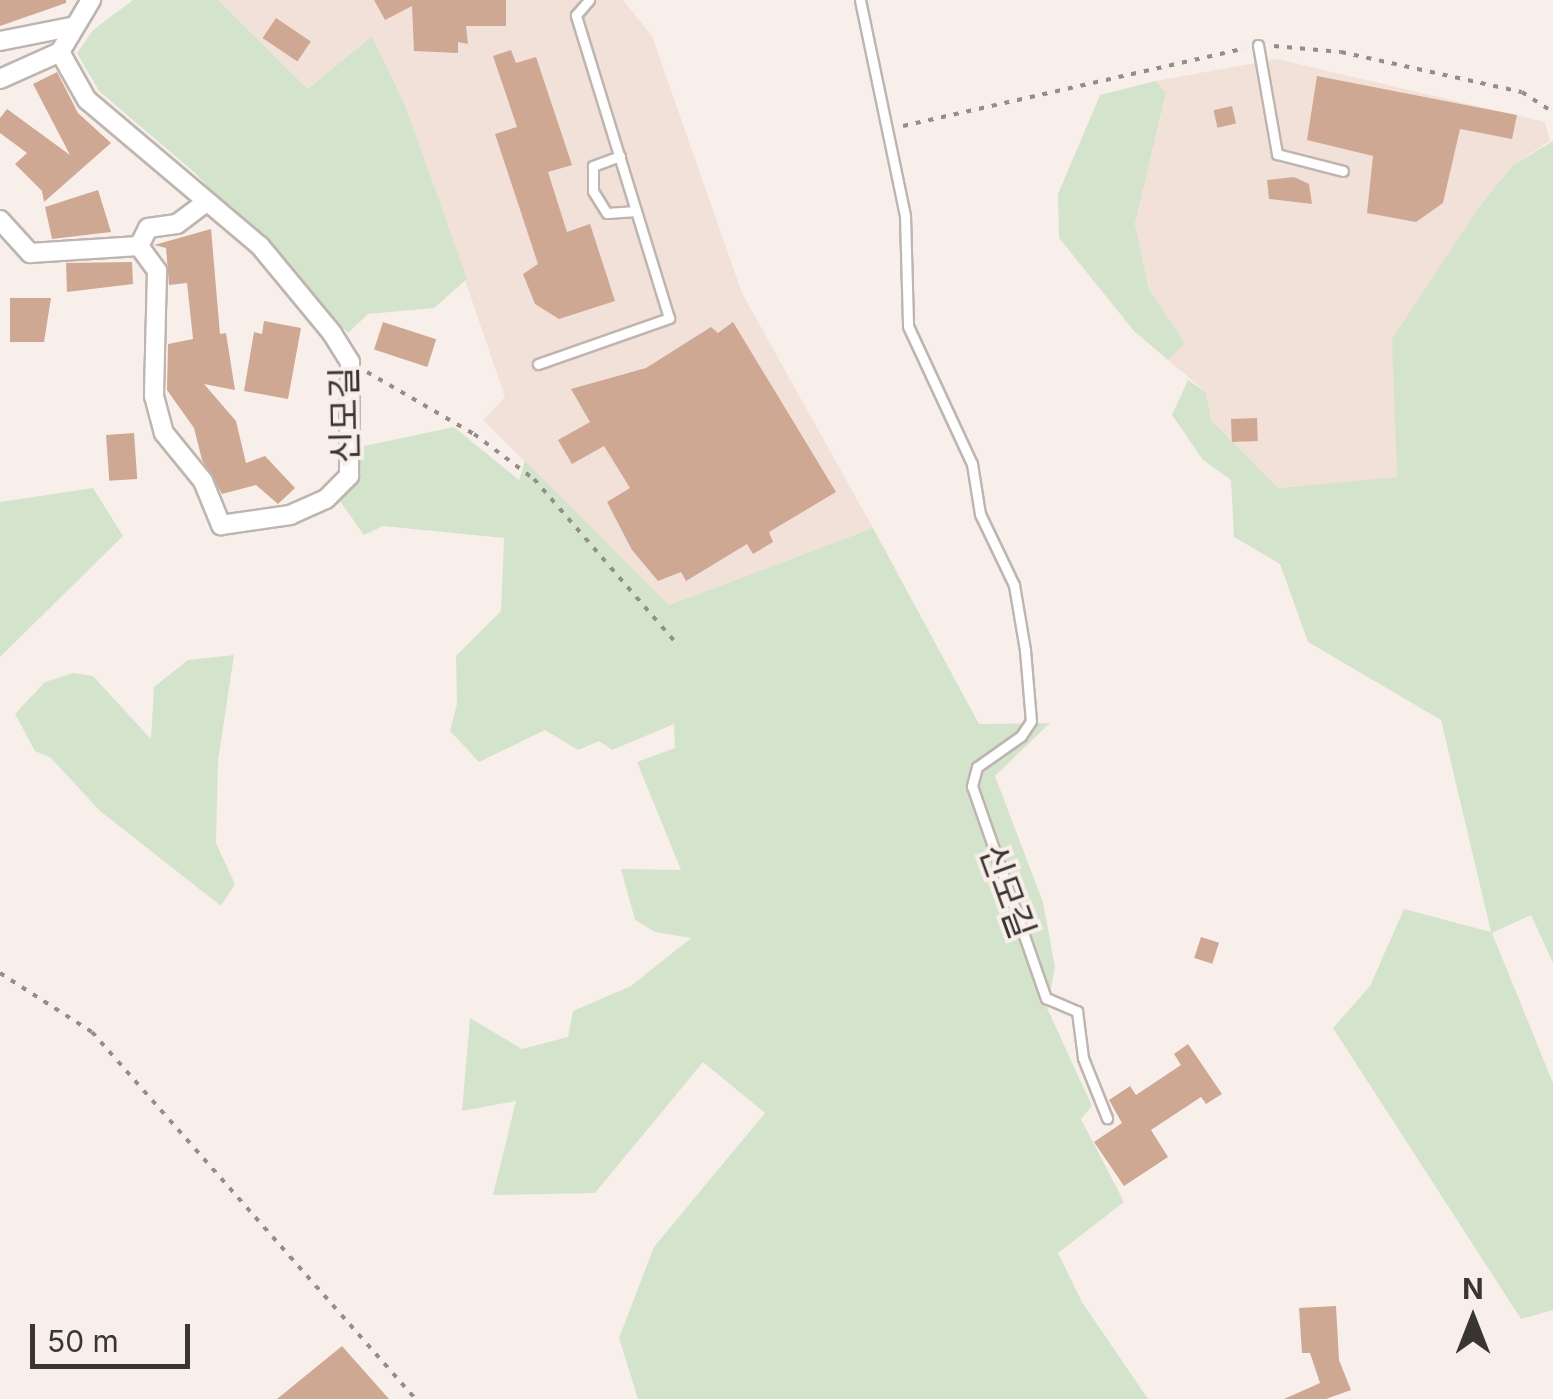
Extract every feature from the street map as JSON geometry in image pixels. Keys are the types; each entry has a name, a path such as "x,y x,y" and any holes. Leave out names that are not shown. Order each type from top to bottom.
{"street":[{"path":"0,80 60,52 71,27 91,0"},
{"path":"0,41 71,27"},
{"name":"신모길","path":"60,52 86,100 260,246 350,362 348,476 326,500 290,515 221,525 203,482 164,433 159,415 157,271 139,246"},
{"path":"0,220 30,253 139,246 148,228 177,224 206,202"}],"lane":[{"path":"538,364 669,318 576,15 589,0"},
{"name":"신모길","path":"860,0 906,216 908,326 972,464 980,514 1014,585 1031,721 1021,736 977,767 972,786 1046,998 1077,1011 1083,1058 1108,1118"},
{"path":"1258,45 1276,154 1343,171"},
{"path":"620,156 594,166 592,191 607,214 636,211"}],"path":[{"path":"889,130 1258,45 1341,52 1522,92 1553,112"},
{"path":"350,362 474,434 534,479 678,645"},
{"path":"0,973 92,1032 415,1399"}],"shaded area":[{"path":"218,0 623,0 652,36 742,293 873,528 669,605 483,420 505,397 405,105 372,36 308,89"},
{"path":"1277,59 1545,122 1550,141 1513,165 1479,207 1393,339 1397,478 1277,488 1211,420 1206,392 1168,360 1184,342 1149,289 1135,224 1166,94 1155,81"}],"green space":[{"path":"133,0 218,0 308,89 372,36 405,105 467,279 434,308 368,314 348,333 195,173 99,91 77,53 93,30"},
{"path":"1155,81 1166,93 1135,224 1149,289 1185,343 1168,360 1134,331 1059,238 1058,194 1100,95"},
{"path":"1553,141 1553,963 1531,915 1492,933 1553,1083 1553,1310 1521,1319 1333,1028 1370,986 1404,909 1491,932 1441,720 1308,642 1280,564 1234,537 1231,480 1203,460 1172,415 1188,380 1206,392 1211,420 1278,488 1397,477 1392,339 1479,207 1513,165"},
{"path":"454,427 519,480 525,461 669,605 873,528 979,724 1050,723 995,776 1043,902 1055,967 1047,1008 1092,1106 1081,1119 1124,1202 1058,1253 1082,1302 1148,1399 638,1399 619,1338 654,1247 765,1113 703,1062 595,1193 493,1195 516,1101 462,1111 470,1018 522,1049 568,1037 573,1011 631,986 691,938 655,932 635,920 621,869 681,870 637,762 675,748 674,724 612,750 599,741 578,750 545,730 479,762 450,731 457,704 456,656 501,611 504,538 383,526 364,535 337,497 352,486 364,446"},
{"path":"93,488 123,536 0,657 0,502"},
{"path":"234,655 218,761 216,843 235,884 221,906 100,811 51,758 35,751 15,714 45,682 73,673 93,676 151,739 154,687 188,660"}],"building":[{"path":"0,0 66,0 66,3 0,26"},
{"path":"374,0 506,0 506,26 466,26 468,44 458,42 458,53 414,51 412,6 385,20"},
{"path":"276,18 311,41 297,61 263,38"},
{"path":"511,50 516,63 536,57 572,165 548,172 567,232 590,224 615,301 559,319 535,304 523,274 538,264 495,134 517,127 493,56"},
{"path":"57,72 78,113 111,143 44,202 42,191 15,164 27,153 0,133 0,118 7,109 70,155 33,84"},
{"path":"1317,76 1517,115 1512,139 1460,129 1443,203 1416,222 1367,213 1373,156 1307,140"},
{"path":"1232,106 1236,124 1218,128 1213,110"},
{"path":"1294,177 1309,184 1312,204 1269,199 1267,180"},
{"path":"98,190 111,232 52,239 45,207"},
{"path":"211,229 220,334 226,333 235,390 204,384 236,421 246,463 265,456 295,488 278,504 256,485 222,494 202,460 194,428 167,390 168,344 193,339 187,283 169,285 166,248 154,245"},
{"path":"132,262 133,284 67,292 66,263"},
{"path":"10,298 51,298 44,342 10,342"},
{"path":"264,321 301,328 288,399 244,391 254,332 262,334"},
{"path":"383,322 436,339 427,367 374,350"},
{"path":"733,322 836,492 769,532 773,542 753,554 747,544 686,581 681,572 658,581 632,550 607,502 630,488 604,446 572,464 558,440 590,422 571,389 646,368 711,327 718,333"},
{"path":"1257,418 1258,441 1232,442 1231,419"},
{"path":"134,433 137,479 109,481 106,435"},
{"path":"1201,937 1219,943 1212,964 1194,958"},
{"path":"1188,1044 1222,1094 1206,1104 1201,1097 1151,1130 1168,1157 1124,1186 1094,1142 1122,1123 1109,1100 1130,1086 1136,1095 1181,1065 1174,1054"},
{"path":"1336,1306 1339,1360 1351,1390 1326,1399 1284,1399 1320,1383 1310,1353 1302,1353 1299,1308"},
{"path":"342,1346 389,1399 277,1399"}]}
